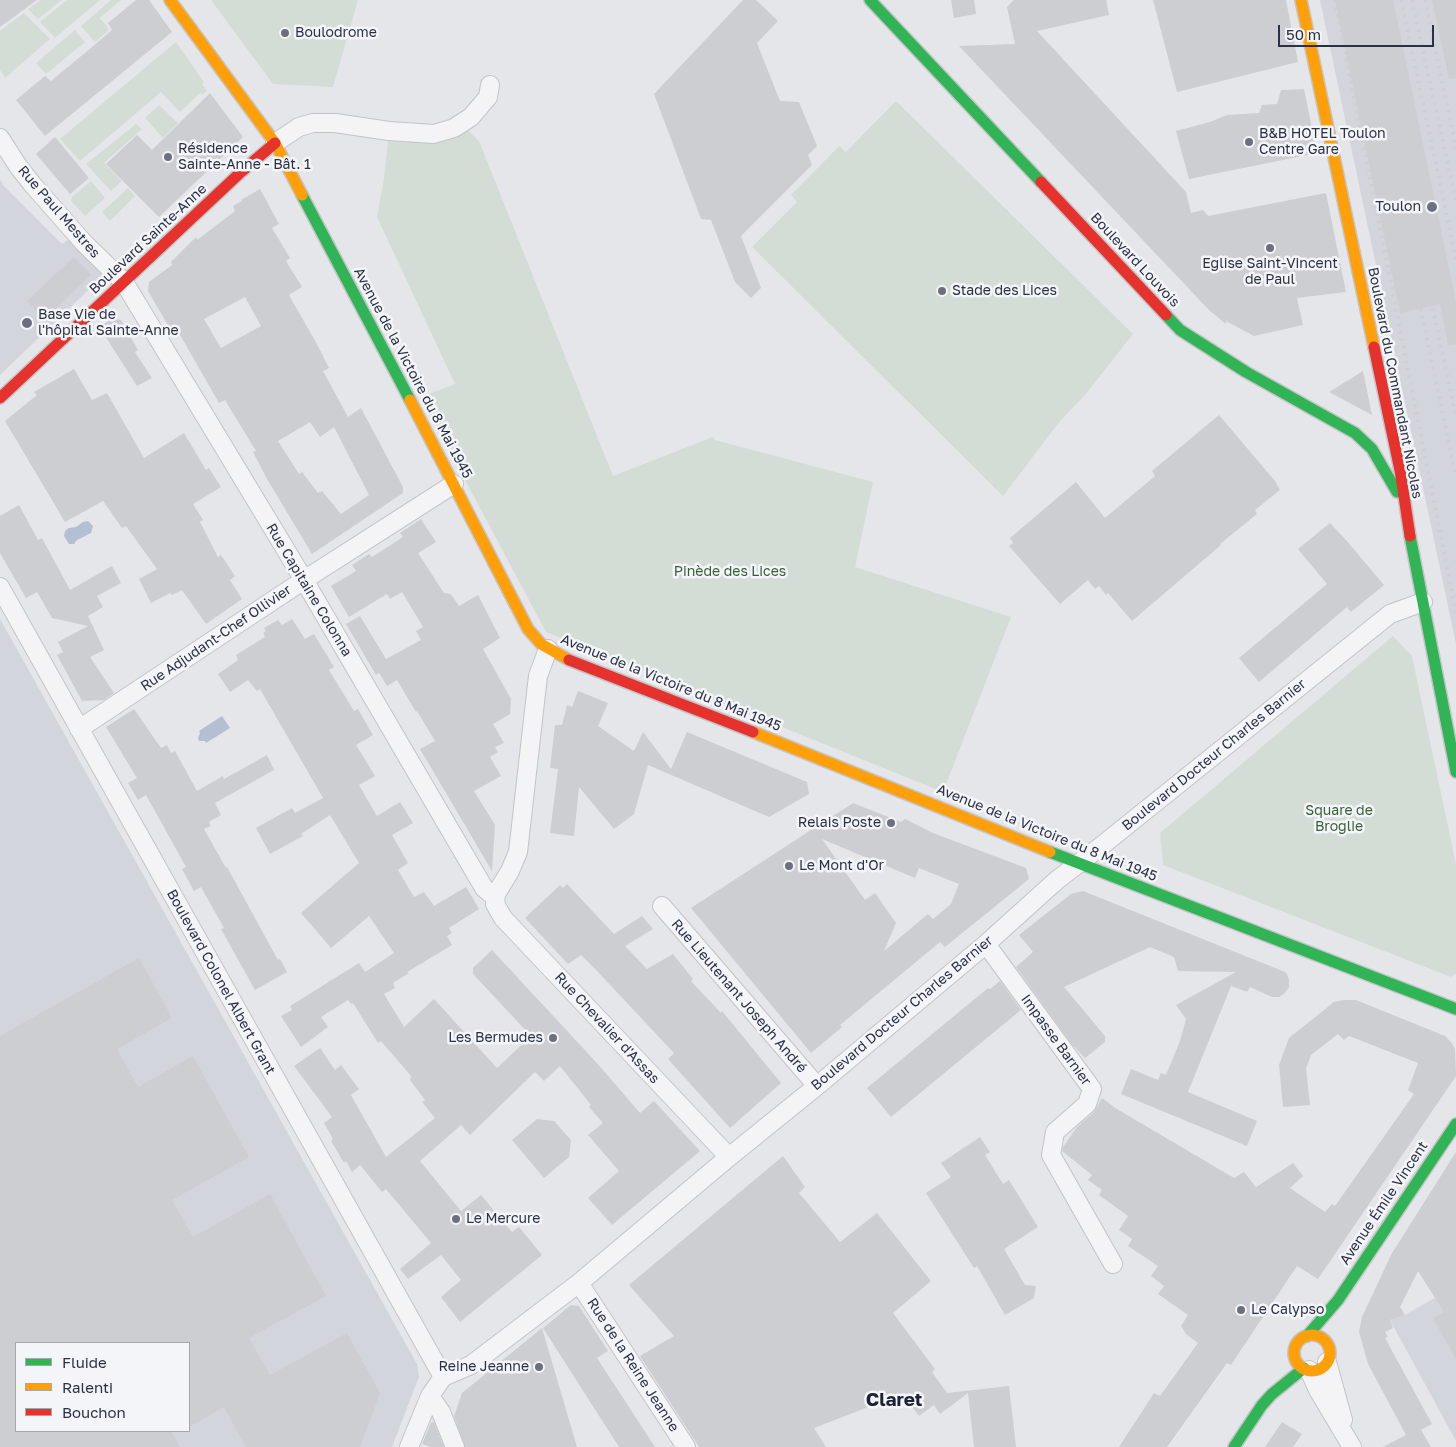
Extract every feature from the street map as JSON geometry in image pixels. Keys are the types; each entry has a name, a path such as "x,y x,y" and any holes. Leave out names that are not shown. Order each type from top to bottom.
{"street":[{"name":"Avenue de la Victoire du 8 Mai 1945","path":"170,0 275,143 528,629 535,639 548,649 574,662 1078,863 1456,1009"},
{"name":"Boulevard Louvois","path":"870,0 1180,330 1246,372 1355,433 1372,449 1404,504"},
{"path":"883,14 896,0"},
{"name":"Boulevard du Commandant Nicolas","path":"1301,0 1400,470 1404,504 1456,772"},
{"path":"275,143 299,127 313,122 335,122 389,131 434,134 454,128 471,117 488,97 490,85"},
{"name":"Rue Paul Mestres","path":"0,138 32,184 84,243 124,282"},
{"name":"Boulevard Sainte-Anne","path":"0,398 246,167 275,143"},
{"name":"Rue Capitaine Colonna","path":"124,282 304,580 484,888 490,893 496,894"},
{"name":"Rue Adjudant-Chef Ollivier","path":"79,729 304,580 454,484"},
{"name":"Boulevard Colonel Albert Grant","path":"0,587 443,1377"},
{"name":"Boulevard Docteur Charles Barnier","path":"443,1377 471,1365 579,1284 986,944 1078,863 1390,614 1423,602"},
{"path":"496,894 510,872 518,852 537,684 540,669 548,649"},
{"name":"Rue Chevalier d'Assas","path":"496,894 495,904 503,918 729,1157"},
{"name":"Rue Lieutenant Joseph André","path":"662,906 817,1086"},
{"name":"Impasse Barnier","path":"986,944 1092,1089 1088,1104 1055,1132 1050,1156 1113,1264"},
{"name":"Avenue Émile Vincent","path":"1307,1336 1338,1300 1456,1124"},
{"name":"Rue de la Reine Jeanne","path":"579,1284 686,1447"},
{"name":"Avenue Émile Vincent","path":"1328,1354 1338,1300"},
{"path":"1272,1394 1299,1341 1307,1336 1317,1336 1326,1341 1350,1444"},
{"path":"1295,1351 1296,1361 1306,1369 1350,1444"},
{"path":"1234,1447 1262,1405 1272,1394 1306,1369 1319,1369 1328,1354"},
{"path":"409,1447 430,1396 443,1377"},
{"path":"430,1396 441,1412 455,1447"}],"shaded area":[{"path":"1320,0 1452,0 1456,20 1456,644"},
{"name":"Base Vie de l'hôpital Sainte-Anne","path":"0,179 3,185 62,244 73,237 107,272 0,375"},
{"path":"0,619 417,1364 419,1377 392,1447 0,1447"},
{"path":"1456,1283 1456,1441 1390,1320 1405,1315 1454,1287"}],"green space":[{"path":"41,0 62,0 38,19 28,9"},
{"path":"67,0 100,0 55,38 40,22"},
{"path":"111,0 121,0 100,18 109,30 95,42 81,26"},
{"path":"211,0 358,0 333,87 273,84"},
{"path":"24,13 50,39 5,78 0,70 0,31"},
{"path":"75,30 85,42 46,74 36,63"},
{"path":"176,42 204,82 202,84 207,91 202,95 200,93 180,112 161,92 80,161 60,139"},
{"name":"Stade des Lices","path":"896,101 1133,334 1085,395 1060,421 1003,496 752,247 797,202 791,195 839,146 846,152"},
{"path":"159,105 178,123 163,138 145,118"},
{"path":"136,124 142,129 104,163 122,181 111,191 86,164"},
{"name":"Pinède des Lices","path":"461,124 479,141 613,476 713,437 715,440 873,482 855,567 1011,617 943,792 546,632 421,397 455,384 377,217 384,179 389,131"},
{"path":"91,181 105,198 85,216 71,201 72,197"},
{"path":"128,188 135,196 110,221 102,212"},
{"name":"Square de Broglie","path":"1393,636 1412,656 1456,864 1456,974 1451,977 1163,865 1160,833"}],"water":[{"path":"88,521 93,526 91,533 77,540 74,544 69,544 64,536 65,531"},
{"path":"222,716 230,728 206,743 205,741 199,741 199,731"}],"building":[{"path":"0,0 37,0 0,27"},
{"path":"136,0 149,0 172,32 45,136 16,100 45,76 51,81 92,47 112,30 108,23"},
{"path":"743,0 756,0 778,21 757,43 780,101 799,102 817,146 808,155 812,165 741,236 761,288 751,298 735,282 711,220 701,219 654,94"},
{"path":"951,0 974,0 976,14 954,18"},
{"path":"1014,0 1106,0 1109,15 1037,31 1186,192 1191,213 1203,210 1208,216 1326,193 1346,292 1297,298 1303,325 1254,336 1226,321 1226,324 1209,310 959,46 1015,44 1007,7"},
{"path":"1153,0 1286,0 1298,62 1177,92"},
{"path":"1335,0 1393,0 1456,302 1456,344 1448,345 1440,304 1400,313"},
{"path":"1432,0 1456,0 1456,78 1449,79"},
{"name":"B&B HOTEL Toulon Centre Gare","path":"1304,89 1317,153 1189,179 1176,131 1210,122 1227,115 1259,113 1262,105 1277,104 1281,90"},
{"name":"Résidence Sainte-Anne - Bât. 1","path":"210,93 243,137 159,217 106,164 137,135 152,150"},
{"path":"55,137 89,178 70,194 36,154"},
{"path":"260,189 279,224 272,228 290,258 286,261 302,287 289,295 329,368 323,371 348,417 361,408 403,487 403,493 312,554 267,479 253,452 256,451 225,400 219,403 179,333 173,334 148,291 149,282 172,265 171,262 196,237 197,240 235,211 233,206","holes":["245,297 261,326 221,348 204,319","310,422 320,437 334,427 369,495 341,514 322,491 318,493 302,472 299,474 278,441"]},
{"path":"74,257 91,275 45,319 27,301"},
{"path":"111,318 121,320 138,350 135,352 152,378 137,386 100,328"},
{"path":"74,369 92,400 107,393 144,458 184,433 206,470 209,468 221,487 193,504 203,520 200,522 218,557 221,555 235,576 230,580 242,599 206,624 182,590 172,595 170,593 151,603 139,579 157,569 126,526 122,528 103,501 65,522 5,421 37,395 34,392"},
{"path":"1363,371 1372,415 1329,392"},
{"path":"1219,415 1275,481 1280,490 1255,510 1257,514 1132,621 1108,593 1106,595 1099,586 1095,589 1088,580 1060,604 1009,546 1013,543 1010,538 1076,482 1105,518 1155,476 1152,471"},
{"path":"19,505 38,540 42,538 70,590 112,566 121,583 97,596 103,607 88,616 104,650 90,657 114,693 104,700 82,701 57,655 63,652 58,642 88,626 52,618 37,592 26,598 0,553 0,516"},
{"path":"421,519 436,542 418,553 444,593 451,594 459,606 478,595 500,638 483,649 511,699 510,714 493,724 504,743 495,747 498,752 490,757 501,776 474,791 495,825 492,871 420,749 435,741 397,680 387,686 379,673 376,675 346,624 360,616 386,659 421,640 416,631 423,627 402,592 390,599 387,594 349,617 331,586 356,571 352,565 369,554 372,557 403,537 400,533"},
{"path":"1330,523 1384,585 1351,612 1347,607 1259,682 1239,658 1327,584 1298,549"},
{"path":"292,619 305,639 314,634 334,667 329,670 354,711 358,709 373,735 356,745 375,776 359,785 377,816 400,802 413,823 392,835 408,863 398,870 414,897 424,892 434,906 466,887 479,909 449,928 452,933 447,936 452,945 407,972 409,973 393,983 395,988 384,994 404,1027 434,999 497,1068 531,1036 473,974 473,968 492,950 596,1062 640,1113 654,1101 700,1151 612,1225 588,1198 619,1171 588,1135 603,1123 589,1107 591,1105 560,1066 544,1081 535,1072 470,1135 461,1125 420,1161 461,1211 481,1195 512,1232 519,1227 542,1255 460,1322 441,1297 461,1280 441,1255 408,1279 400,1269 431,1243 386,1189 382,1192 360,1165 352,1172 346,1161 344,1163 331,1141 333,1139 324,1123 332,1117 294,1066 320,1048 335,1070 341,1065 359,1089 351,1095 386,1157 435,1118 422,1102 425,1100 410,1080 411,1076 381,1041 378,1043 353,1003 351,1004 348,1000 321,1017 328,1027 301,1047 281,1016 292,1010 290,1006 359,963 365,972 394,953 369,916 331,948 301,913 359,863 330,815 301,834 303,836 270,854 256,828 292,808 295,813 323,798 260,689 257,691 248,680 230,692 218,674 238,660 236,655 265,637 263,633 266,631 264,628 278,620 282,625"},
{"path":"578,691 608,703 598,726 634,751 643,732 671,769 687,732 807,782 809,794 769,817 648,765 634,814 614,829 579,787 574,836 550,833 558,769 550,768 555,725 562,725 567,705 572,707"},
{"path":"134,709 161,748 167,745 171,753 175,751 197,791 223,776 224,779 267,755 274,770 215,803 221,815 209,822 211,826 204,829 278,960 280,959 287,972 255,990 221,929 224,928 201,887 194,891 182,869 186,867 146,795 138,800 128,783 137,778 106,727"},
{"path":"853,803 901,822 905,819 933,833 1026,868 1029,879 945,947 940,942 840,1025 842,1027 811,1053 691,908 814,828 816,830 816,827","holes":["822,839 915,878 919,868 959,884 951,904 933,919 928,914 884,951 896,923 875,893 865,900"]},
{"path":"567,884 614,934 642,916 653,929 625,946 647,969 673,954 693,979 691,981 721,1013 722,1011 781,1083 730,1128 668,1059 674,1053 597,971 581,955 568,964 525,918 560,885 563,888"},
{"path":"1083,891 1287,974 1289,987 1279,997 1272,997 1250,987 1247,992 1231,986 1188,1092 1257,1121 1247,1146 1121,1094 1131,1069 1158,1080 1161,1073 1166,1075 1180,1041 1186,1019 1176,1005 1236,972 1178,971 1174,957 1150,947 1064,987 1105,1036 1105,1042 1085,1058 1071,1043 1016,967 1033,952 1019,935 1071,894"},
{"path":"139,958 172,1018 117,1049 138,1087 193,1056 249,1157 172,1200 193,1237 270,1194 326,1296 249,1338 270,1375 347,1333 380,1393 360,1447 246,1447 224,1407 190,1426 190,1342 15,1342 15,1432 172,1432 180,1447 0,1447 0,1036"},
{"path":"1000,981 1021,1010 891,1117 867,1088 988,988 990,989"},
{"path":"1356,1000 1445,1036 1455,1049 1456,1076 1318,1279 1297,1266 1231,1365 1227,1363 1167,1447 1119,1447 1154,1393 1160,1396 1198,1343 1186,1334 1181,1326 1188,1315 1158,1294 1164,1286 1151,1276 1158,1266 1128,1246 1132,1239 1119,1230 1128,1216 1099,1195 1102,1190 1088,1180 1092,1175 1062,1151 1063,1147 1077,1127 1094,1112 1102,1098 1117,1109 1234,1178 1244,1172 1256,1187 1293,1163 1303,1176 1290,1188 1325,1212 1332,1204 1335,1206 1414,1094 1408,1090 1418,1063 1349,1036 1344,1040 1338,1034 1311,1055 1306,1069 1310,1105 1283,1107 1279,1065 1289,1038 1334,1002"},
{"path":"537,1119 554,1121 571,1140 569,1157 544,1178 512,1140"},
{"path":"980,1137 990,1152 985,1155 1003,1184 1009,1180 1038,1227 1004,1249 1025,1285 1036,1286 1034,1298 1005,1315 977,1266 974,1268 926,1193 951,1177 941,1163"},
{"path":"1456,1152 1456,1359 1433,1318 1444,1312 1418,1271 1400,1307 1405,1315 1390,1320 1393,1328 1385,1332 1388,1337 1385,1338 1432,1424 1421,1430 1431,1447 1383,1447 1406,1435 1368,1364 1359,1332 1362,1317 1392,1253"},
{"path":"783,1156 805,1187 799,1193 840,1242 877,1213 931,1281 893,1313 935,1369 932,1372 947,1393 1009,1386 1016,1447 974,1447 968,1393 940,1414 934,1405 919,1416 902,1394 814,1428 826,1447 699,1447 640,1356 674,1336 629,1285"},
{"path":"571,1305 579,1306 608,1351 597,1358 655,1447 619,1447 543,1328"},
{"name":"Reine Jeanne","path":"542,1328 577,1447 465,1447 454,1416 462,1393"},
{"path":"434,1422 444,1447 431,1447 422,1444 431,1423"},
{"path":"1282,1422 1302,1434 1293,1447 1265,1447"}],"railway":[{"path":"1335,0 1456,613"},
{"path":"1356,0 1456,477"},
{"path":"1368,0 1456,418"},
{"path":"1401,0 1456,259"},
{"path":"1412,0 1456,201"},
{"path":"1425,0 1456,148"}],"traffic: fast":[{"path":"870,0 1041,182"},
{"path":"302,195 410,400"},
{"path":"1166,315 1180,330 1246,372 1355,433 1372,449 1397,492"},
{"path":"1410,536 1456,772"},
{"path":"1050,852 1456,1009"},
{"path":"1307,1336 1338,1300 1456,1124"},
{"path":"1234,1447 1262,1405 1272,1394 1304,1368"}],"traffic: slow":[{"path":"170,0 275,143 302,195"},
{"path":"1301,0 1374,347"},
{"path":"410,400 528,629 541,644 569,660"},
{"path":"753,732 1050,852"},
{"path":"1312,1335 1324,1341 1330,1353 1324,1365 1312,1371 1300,1365 1294,1353 1300,1341 1312,1335"}],"traffic: jam":[{"path":"0,398 241,172 275,143"},
{"path":"1041,182 1166,315"},
{"path":"1374,347 1400,470 1410,536"},
{"path":"569,660 753,732"}],"place":[{"name":"Boulodrome","path":"285,33"},
{"name":"B&B HOTEL Toulon Centre Gare","path":"1249,142"},
{"name":"Résidence Sainte-Anne - Bât. 1","path":"168,157"},
{"name":"Toulon","path":"1432,207"},
{"name":"Eglise Saint-Vincent de Paul","path":"1270,248"},
{"name":"Stade des Lices","path":"942,291"},
{"name":"Base Vie de l'hôpital Sainte-Anne","path":"27,323"},
{"name":"Relais Poste","path":"891,823"},
{"name":"Le Mont d'Or","path":"789,866"},
{"name":"Les Bermudes","path":"553,1038"},
{"name":"Le Mercure","path":"456,1219"},
{"name":"Le Calypso","path":"1241,1310"},
{"name":"Reine Jeanne","path":"539,1367"}],"district":[{"name":"Claret","path":"894,1400"}]}
